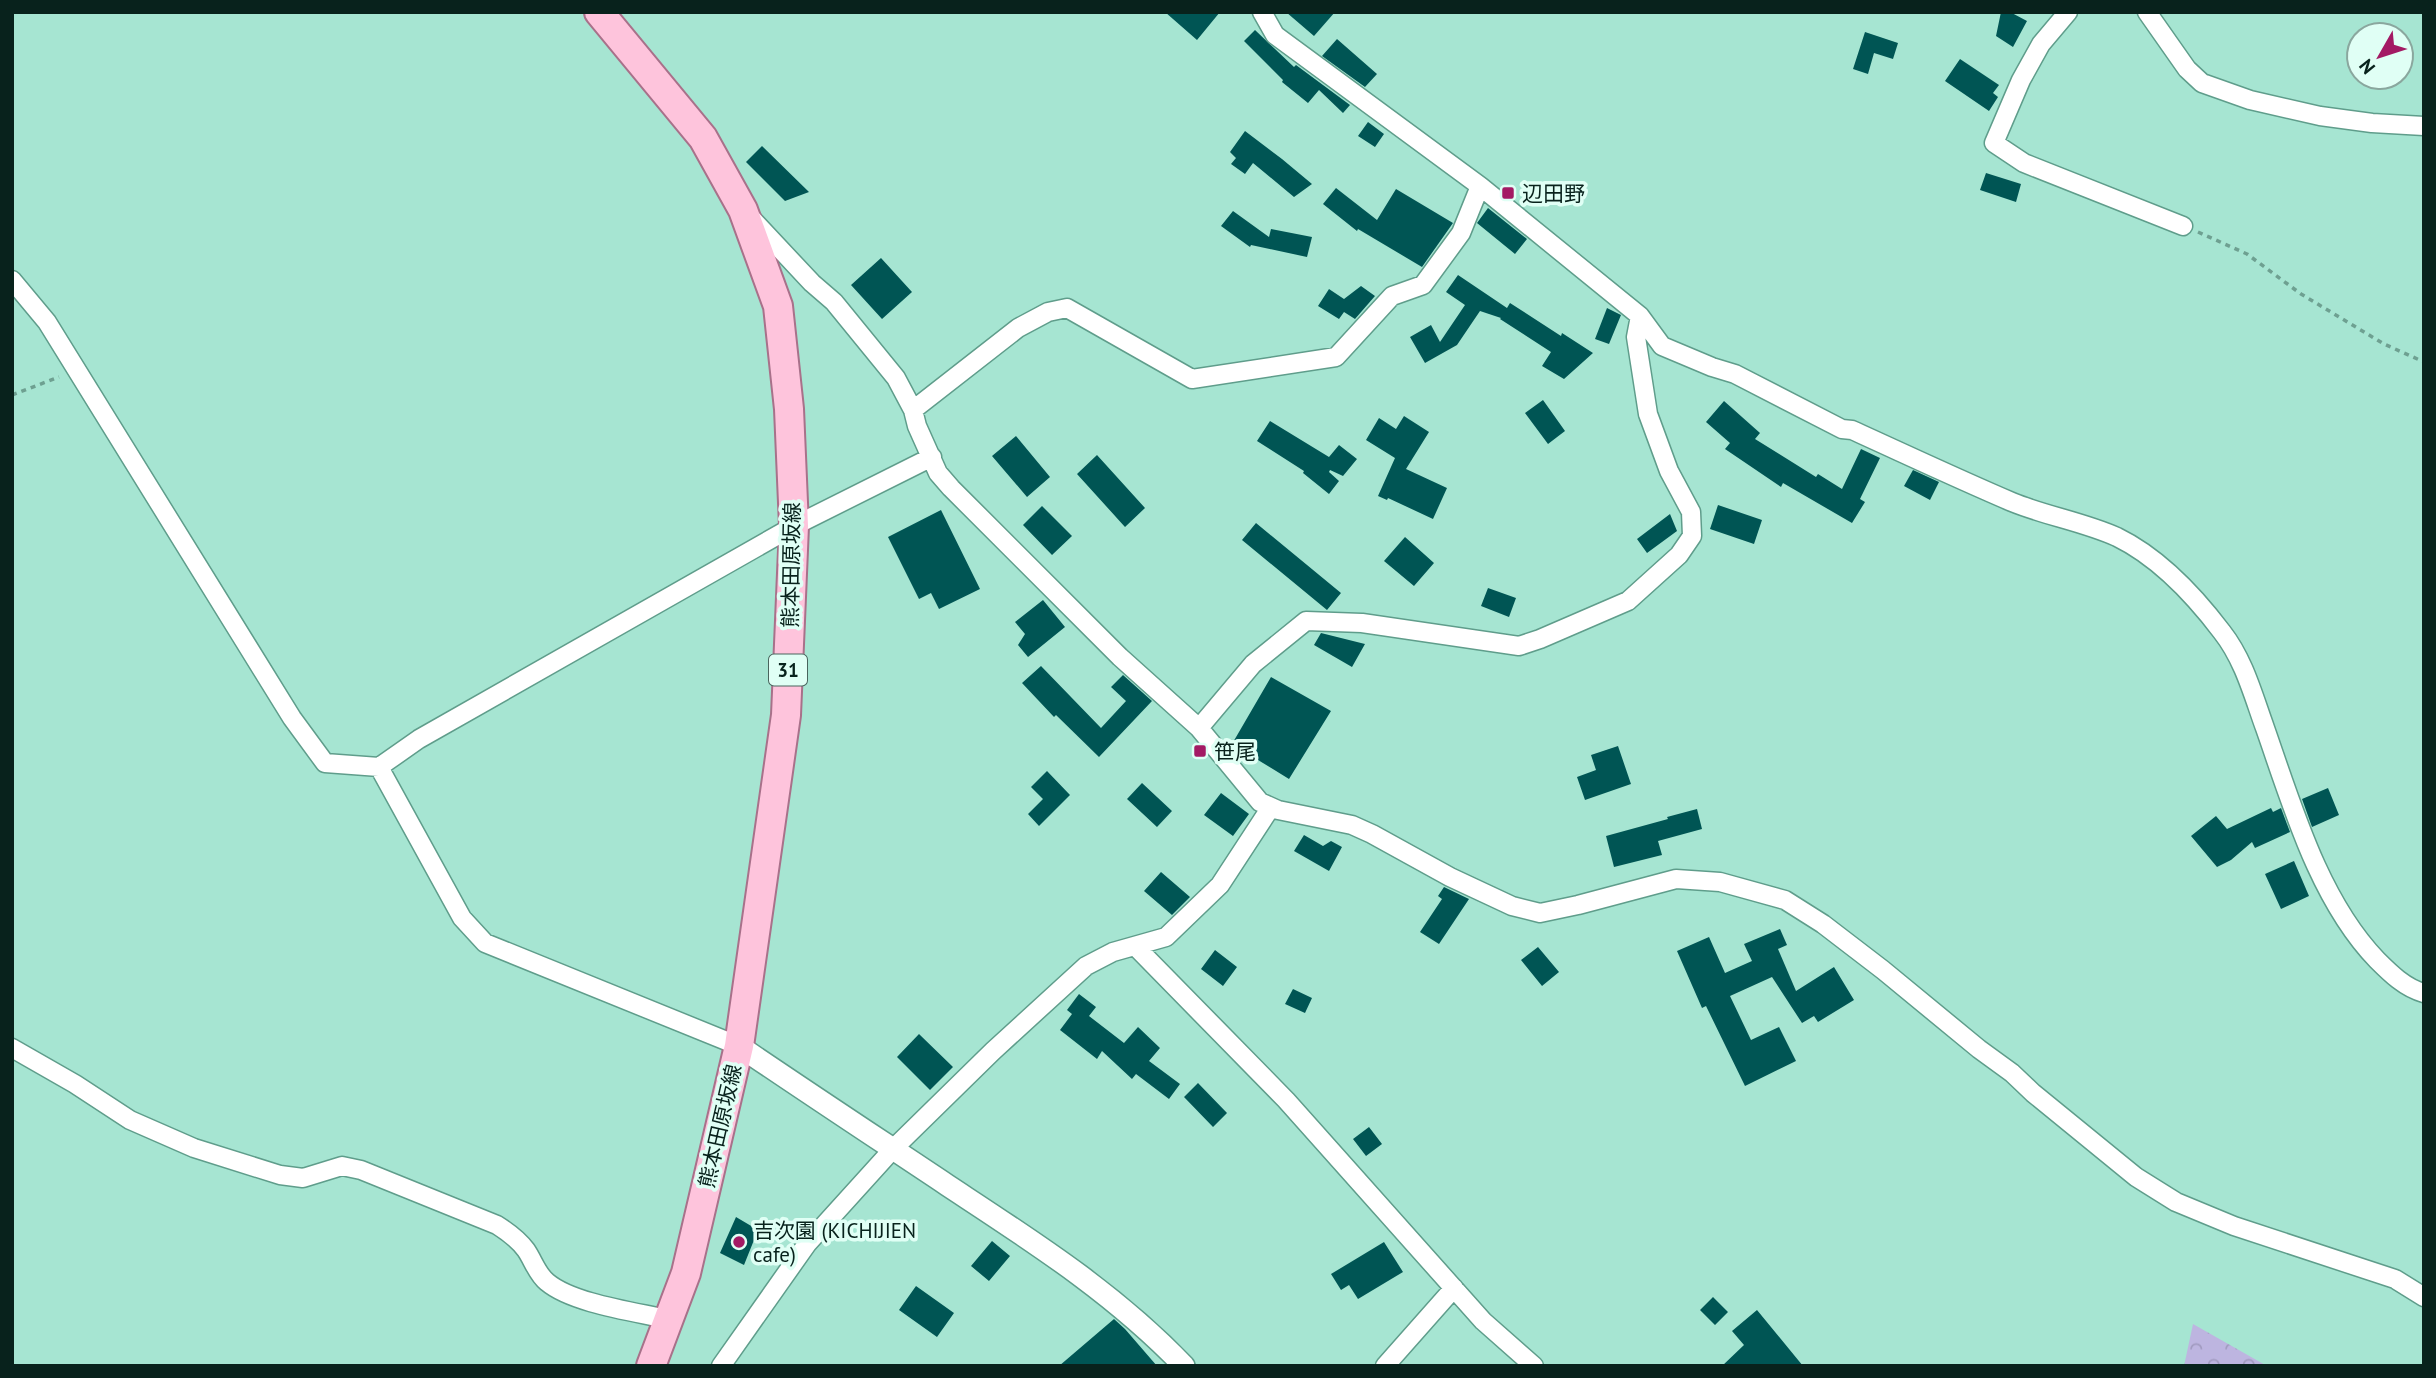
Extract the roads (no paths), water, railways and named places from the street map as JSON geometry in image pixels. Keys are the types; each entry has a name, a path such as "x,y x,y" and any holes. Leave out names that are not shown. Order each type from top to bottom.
{"main road":[{"name":"熊本田原坂線","path":"599,12 703,138 743,210 778,306 789,410 794,526 786,715 739,1046 687,1273 651,1366"}],"street":[{"path":"1262,12 1275,35 1480,186 1640,316 1662,346 1712,368 1735,374 1842,429 1852,430 2015,503 2115,536 2136,547 2187,589 2224,634 2244,667 2292,806 2327,889 2366,949 2393,976 2424,993"},
{"path":"2068,12 2041,44 2021,80 1994,143 2024,163 2183,226"},
{"path":"2147,12 2187,69 2202,83 2250,100 2320,116 2424,126"},
{"path":"913,410 1018,328 1048,312 1067,309 1192,379 1336,358 1392,296 1423,285 1461,233 1480,186"},
{"path":"743,210 812,283 834,302 896,378 913,410 917,426 938,472 951,488 1120,657 1199,728 1260,802 1271,807 1352,825 1450,877 1512,906 1540,913 1676,879 1720,882 1785,900 1823,924 1883,970 2136,1177 2176,1202 2234,1226 2395,1279 2424,1297"},
{"path":"12,280 47,322 292,718 325,762 379,767 419,739 794,526 932,457"},
{"path":"1199,728 1253,664 1306,621 1362,622 1518,646 1628,601 1679,555 1692,537 1691,512 1669,471 1648,414 1636,337 1640,316"},
{"path":"379,767 462,918 485,943 739,1046 1052,1254 1108,1295 1150,1331 1184,1366"},
{"path":"722,1365 771,1291 807,1244 893,1149 993,1051 1086,966 1104,956 1166,937 1220,885 1271,807"},
{"path":"1135,946 1286,1100 1483,1321 1534,1366"},
{"path":"12,1048 130,1120 194,1149 280,1175 303,1178 342,1166 361,1170 513,1235 545,1280 558,1289 597,1304 671,1320"},
{"path":"1385,1366 1454,1288"}],"place":[{"name":"辺田野","path":"1508,193"},
{"name":"笹尾","path":"1200,751"},
{"name":"吉次園 (KICHIJIEN cafe)","path":"739,1242"}]}
